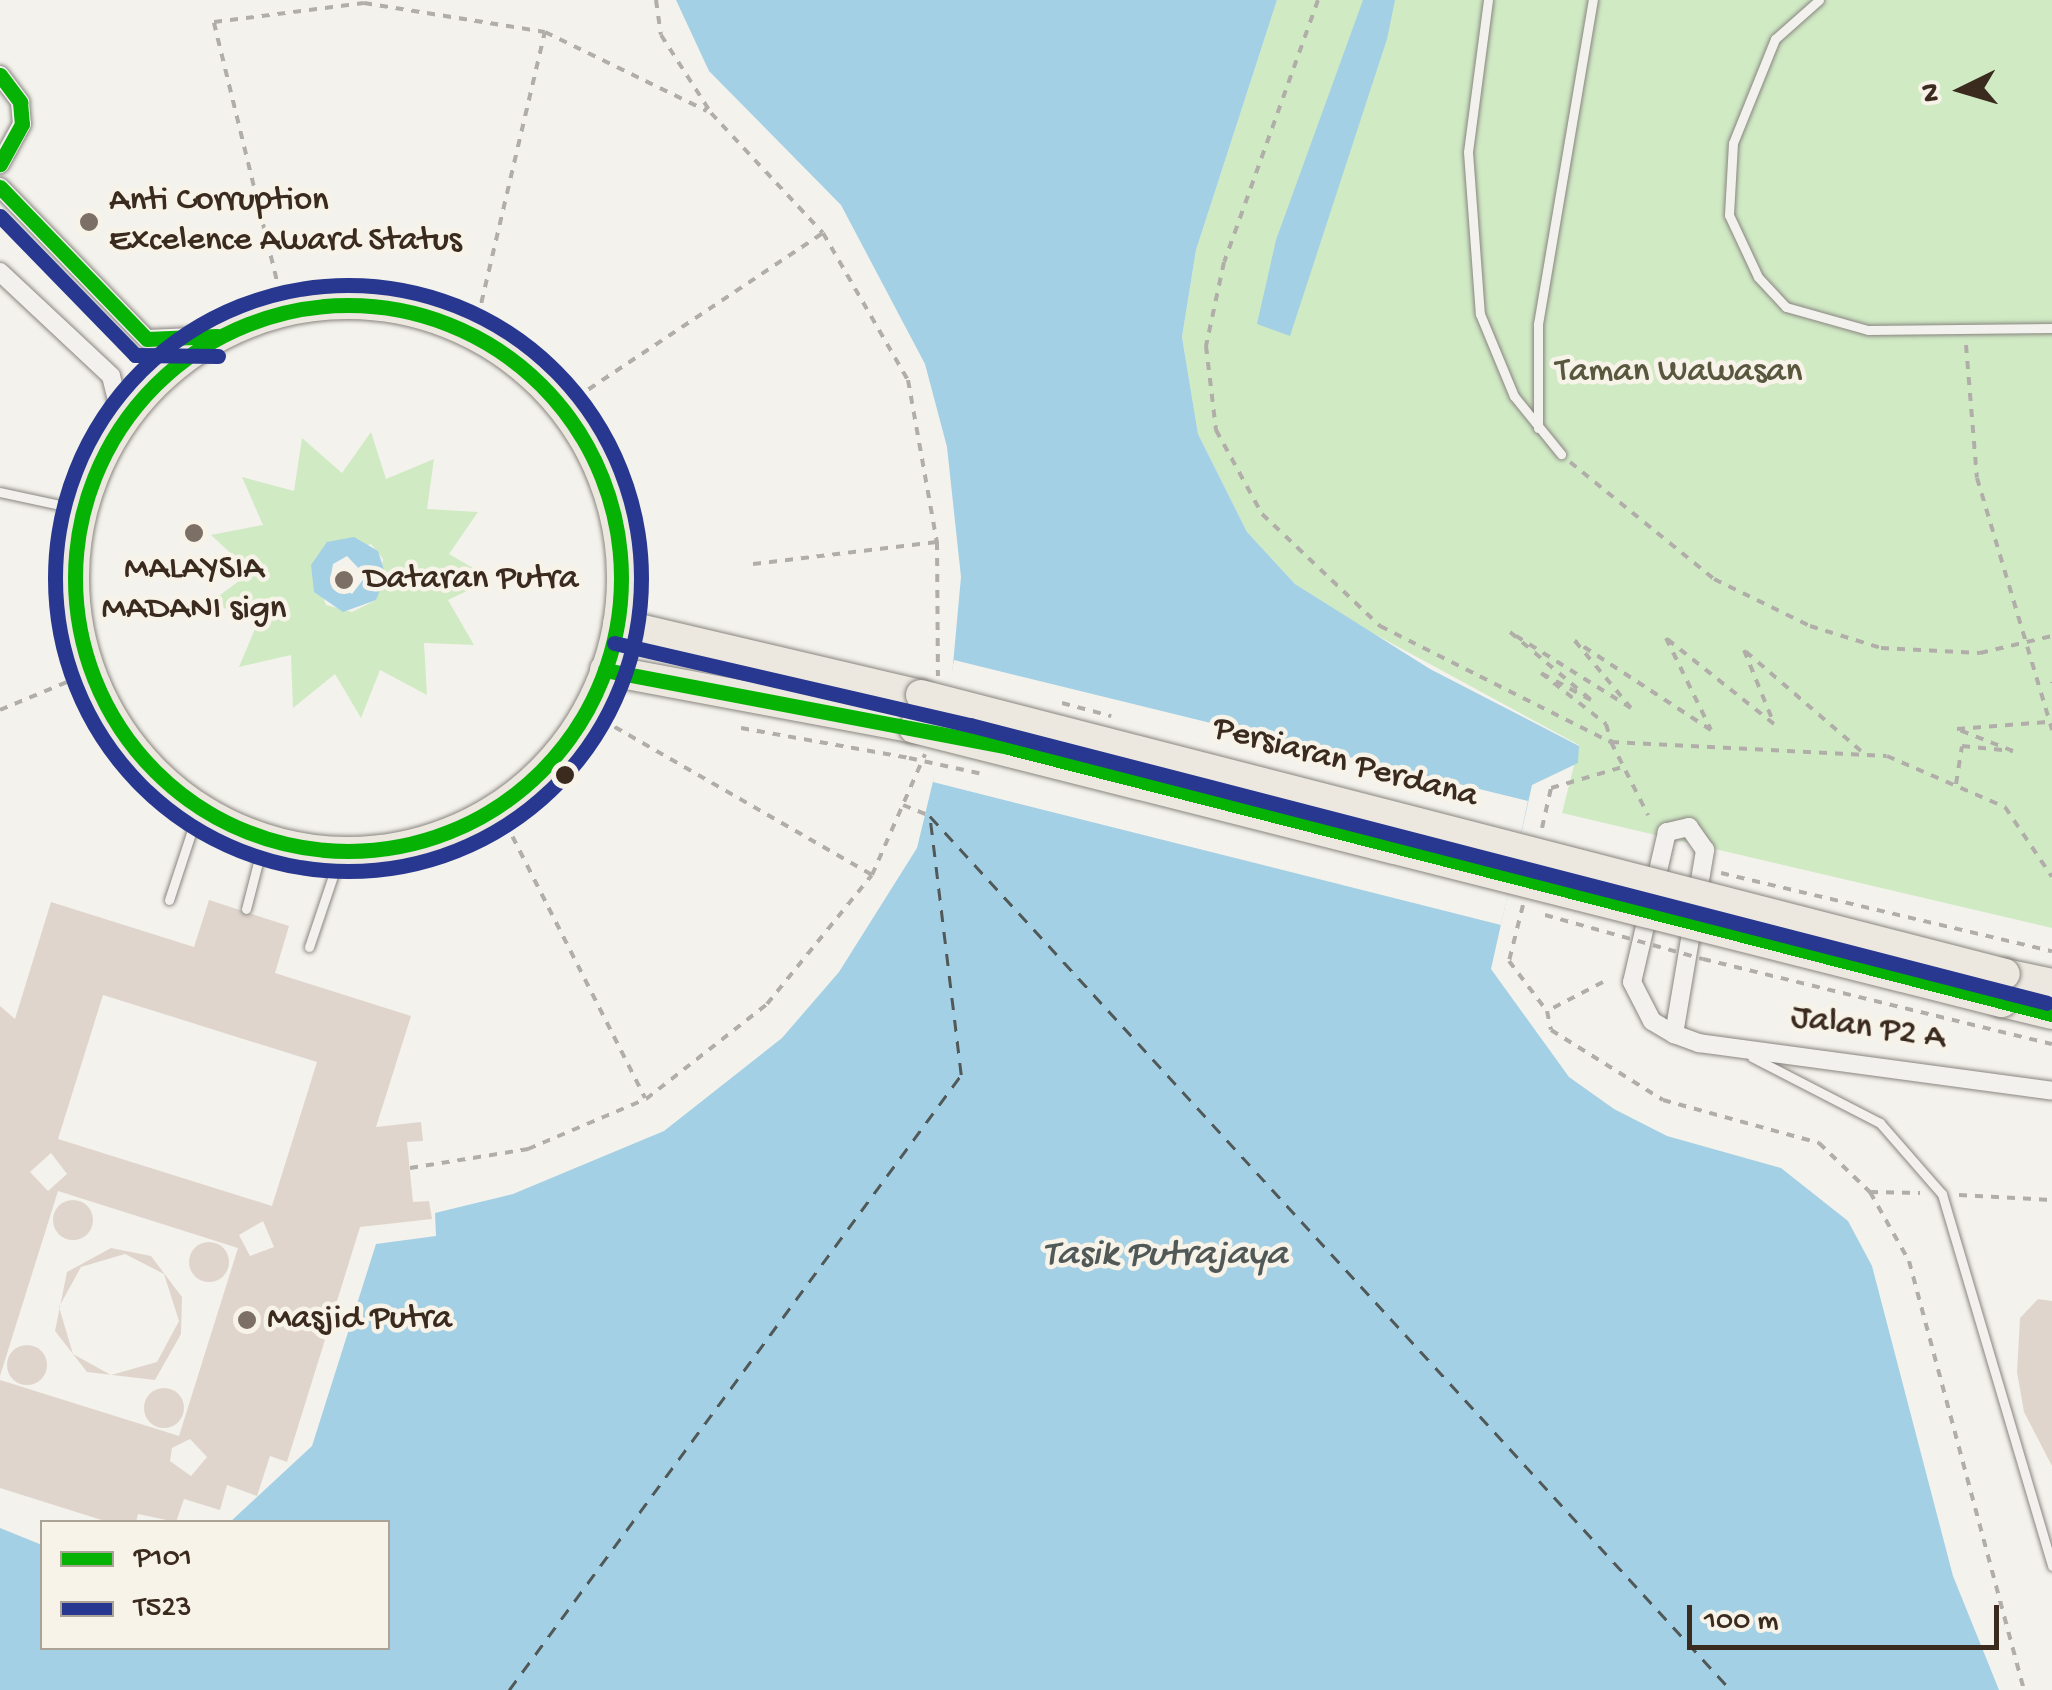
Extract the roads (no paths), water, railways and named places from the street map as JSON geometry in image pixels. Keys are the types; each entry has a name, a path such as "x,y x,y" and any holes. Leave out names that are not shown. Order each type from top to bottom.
{"main road":[{"path":"382,305 474,334 562,406 608,493 621,563 618,624 605,670 587,711 498,808 420,843 342,852 264,840 200,808 124,735 91,672 75,592 83,510 107,447 136,403 217,336 284,310 382,305"},
{"name":"Persiaran Perdana","path":"618,624 929,694 2003,988 2052,1014"},
{"name":"Persiaran Perdana","path":"605,670 2003,988 2052,984"}],"street":[{"path":"0,76 22,124 0,164"},
{"path":"0,187 147,339 217,336"},
{"path":"0,272 111,376 118,405 107,447"},
{"path":"1689,826 1705,850 1674,1034 1641,1009 1632,982 1668,832 1689,826"},
{"name":"Jalan P2 A","path":"1674,1034 1727,1046 2052,1091"}],"lane":[{"path":"1488,0 1468,152 1469,239 1493,356 1538,431 1560,454"},
{"path":"1538,431 1538,324 1593,0"},
{"path":"1820,0 1775,39 1733,142 1729,215 1744,256 1786,307 1868,330 1966,335 2052,328"},
{"path":"0,492 83,510"},
{"path":"169,900 200,808"},
{"path":"246,909 264,840"},
{"path":"308,947 342,852"},
{"path":"1727,1046 1880,1122 1942,1194 2052,1566"}],"water":[{"name":"Tasik Putrajaya","path":"676,0 1277,0 1196,250 1182,337 1198,434 1247,532 1295,584 1430,669 1579,746 1578,763 1532,785 1491,969 1569,1077 1614,1109 1667,1136 1781,1168 1848,1221 1872,1266 1953,1576 1999,1690 0,1690 0,1528 40,1544 40,1650 390,1650 390,1520 232,1520 312,1446 376,1244 436,1236 435,1213 513,1194 664,1131 782,1038 839,972 917,848 948,719 961,577 947,447 925,364 841,205 709,71"},
{"path":"1363,0 1395,0 1387,39 1290,336 1257,324 1276,240"},
{"path":"354,537 378,551 386,576 376,600 343,612 314,592 311,565 327,542","holes":["347,556 366,576 352,594 330,580 333,564"]}],"place":[{"name":"Anti Corruption Excelence Award Status","path":"89,222"},
{"name":"MALAYSIA MADANI sign","path":"194,533"},
{"name":"Dataran Putra","path":"344,580"},
{"name":"Masjid Putra","path":"247,1320"}],"park label":[{"name":"Taman Wawasan","path":"1679,373"}]}
